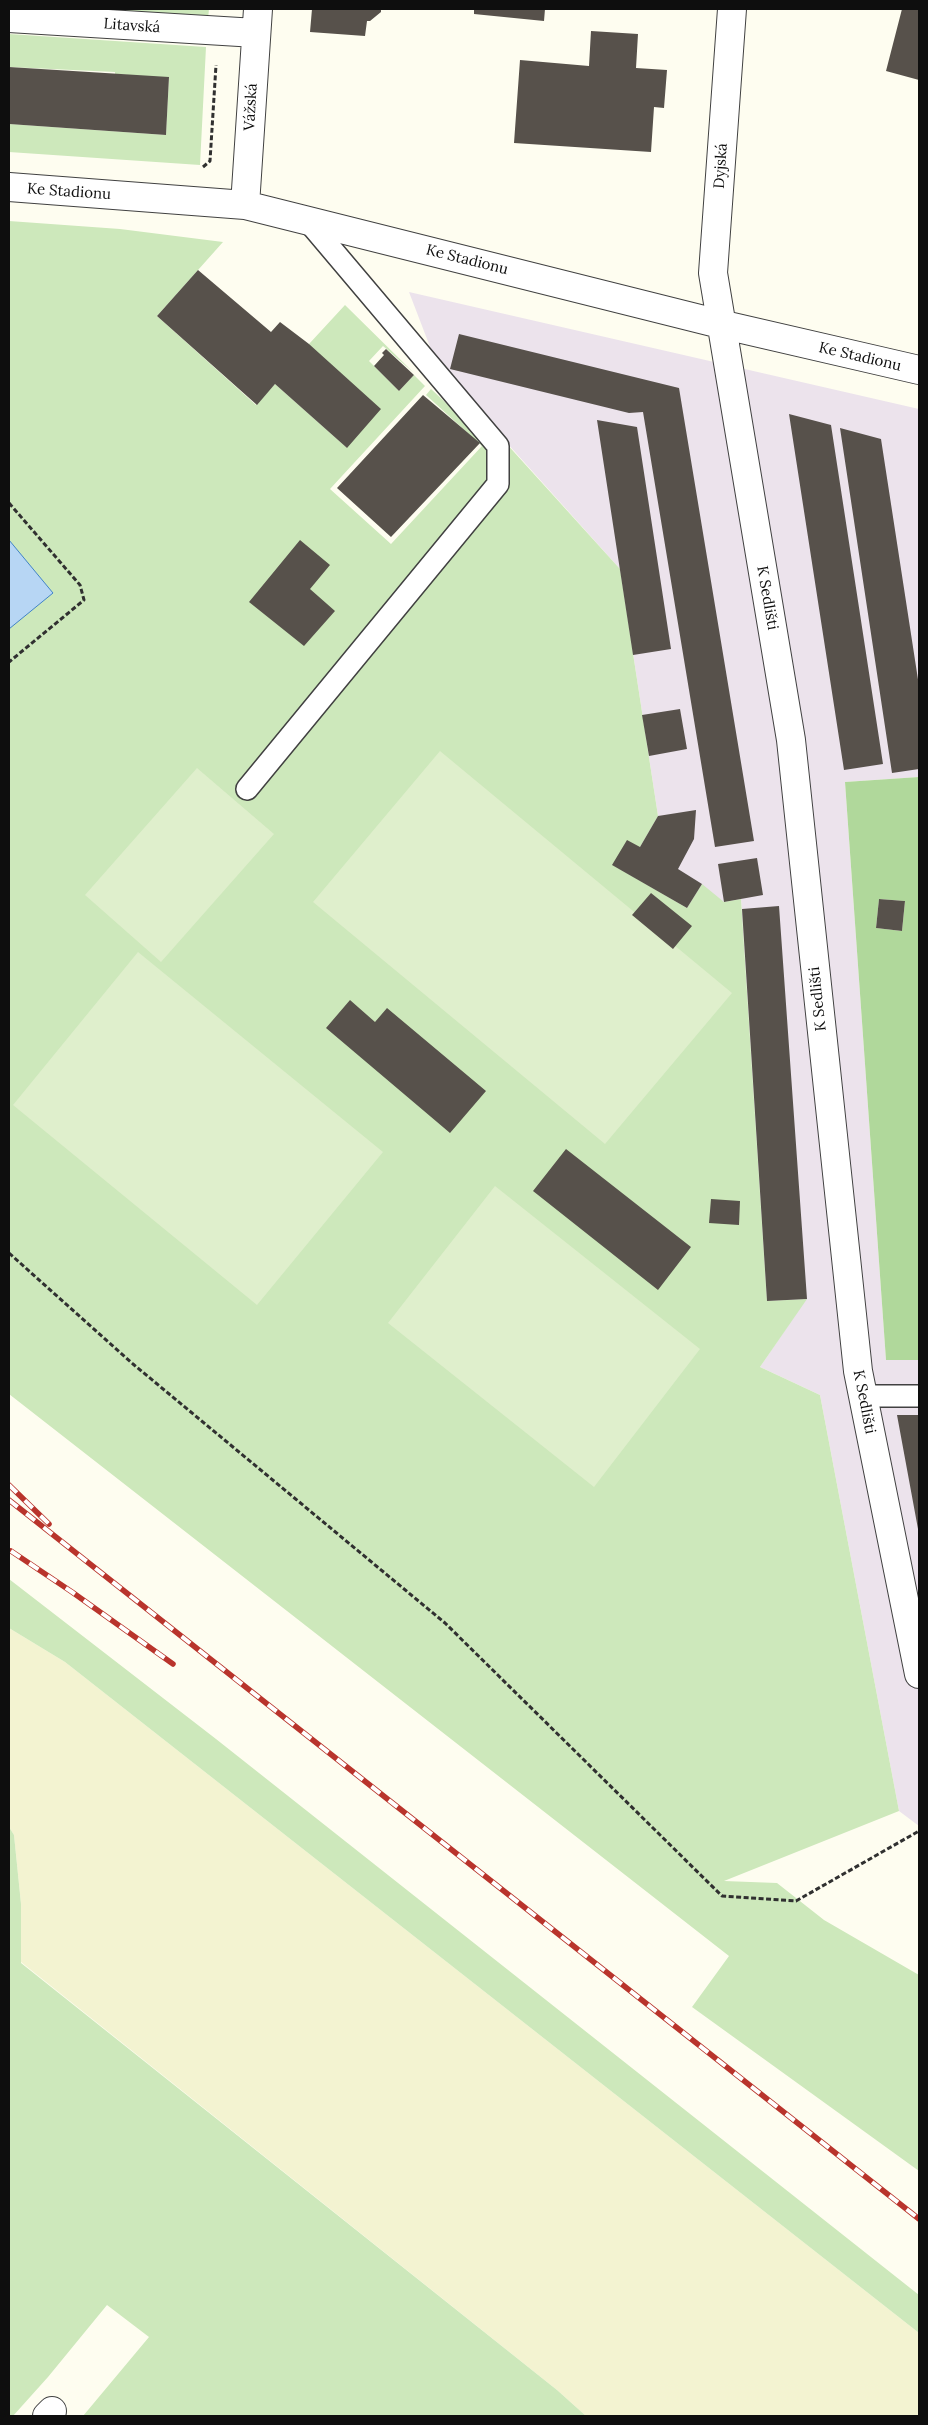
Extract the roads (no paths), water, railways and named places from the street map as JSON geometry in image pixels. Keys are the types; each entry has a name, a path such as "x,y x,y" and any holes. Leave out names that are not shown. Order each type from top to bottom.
{"street":[{"name":"Dyjská","path":"720,324 713,273 732,9"},
{"name":"Litavská","path":"9,18 218,31 257,21"},
{"name":"Vážská","path":"245,205 257,21"},
{"name":"Ke Stadionu","path":"9,187 245,205 720,324 919,370"},
{"name":"K Sedlišti","path":"720,324 791,740 858,1371 919,1674"}],"lane":[{"path":"248,789 498,484 498,446 308,220"},
{"path":"863,1396 919,1396"}],"water":[{"path":"9,540 53,593 9,629"}],"railway":[{"path":"9,1485 49,1524"},
{"path":"9,1500 919,2219"},
{"path":"11,1551 173,1664"}]}
